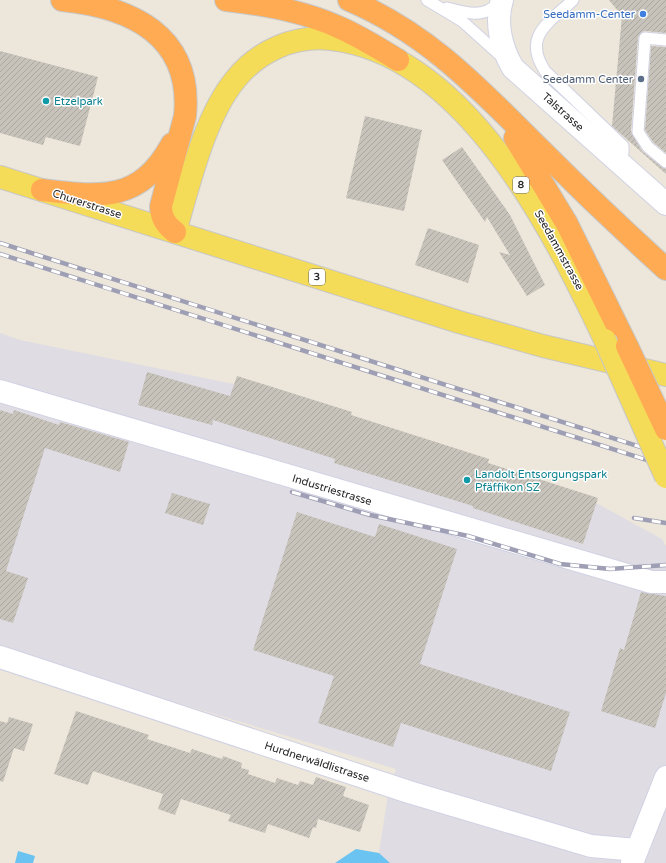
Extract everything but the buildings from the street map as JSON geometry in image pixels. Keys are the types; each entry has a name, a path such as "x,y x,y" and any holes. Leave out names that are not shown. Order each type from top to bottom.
{"highway":[{"path":"62,0 92,4 118,11 144,23 155,31 164,41 178,64 185,86 184,116 160,206 161,214 164,220 175,232"},
{"path":"226,0 263,6 321,20 338,27 398,60"},
{"path":"349,0 380,15 418,37 442,55 478,88 566,176 666,269"},
{"path":"478,88 514,136 567,224 666,429"},
{"path":"42,190 98,194 128,189 150,175 159,165 179,130 184,116"}],"main road":[{"name":"8","path":"175,232 201,148 220,105 236,79 256,60 268,52 294,41 322,38 351,43 398,60"},
{"name":"Seedammstrasse","path":"398,60 428,81 458,109 479,130 508,166 547,227 578,285 666,477"},
{"name":"Churerstrasse","path":"0,177 175,232"},
{"name":"3","path":"175,232 459,322 543,346 666,375"}],"street":[{"name":"Talstrasse","path":"501,0 499,11 500,35 506,57 513,68 666,204"},
{"name":"Industriestrasse","path":"0,391 651,582 666,582"},
{"name":"Hurdnerwäldlistrasse","path":"0,657 408,792 591,846 635,857 666,777"}],"lane":[{"path":"427,0 439,6 474,31 513,68"},
{"path":"439,6 468,13 478,13 492,9 501,0"},
{"path":"573,0 539,33 535,49 537,60 545,71 623,146 623,153 617,161"},
{"path":"666,40 645,38 638,132 648,147 666,162"}],"shaded area":[{"path":"0,333 20,340 253,388 598,504 662,539 666,546 666,863 390,863 379,853 388,795 396,769 0,649"}],"water":[{"path":"356,849 379,853 390,863 335,863"},
{"path":"18,851 35,856 33,863 15,863"}],"railway":[{"path":"0,243 666,455"},
{"path":"0,254 666,466"},
{"path":"292,492 370,515 468,536 560,564 610,569 666,565"},
{"path":"634,518 666,523"}],"place":[{"name":"Seedamm-Center","path":"643,14"},
{"name":"Seedamm Center","path":"641,79"},
{"name":"Etzelpark","path":"46,101"},
{"name":"Landolt Entsorgungspark Pfäffikon SZ","path":"467,480"}]}
